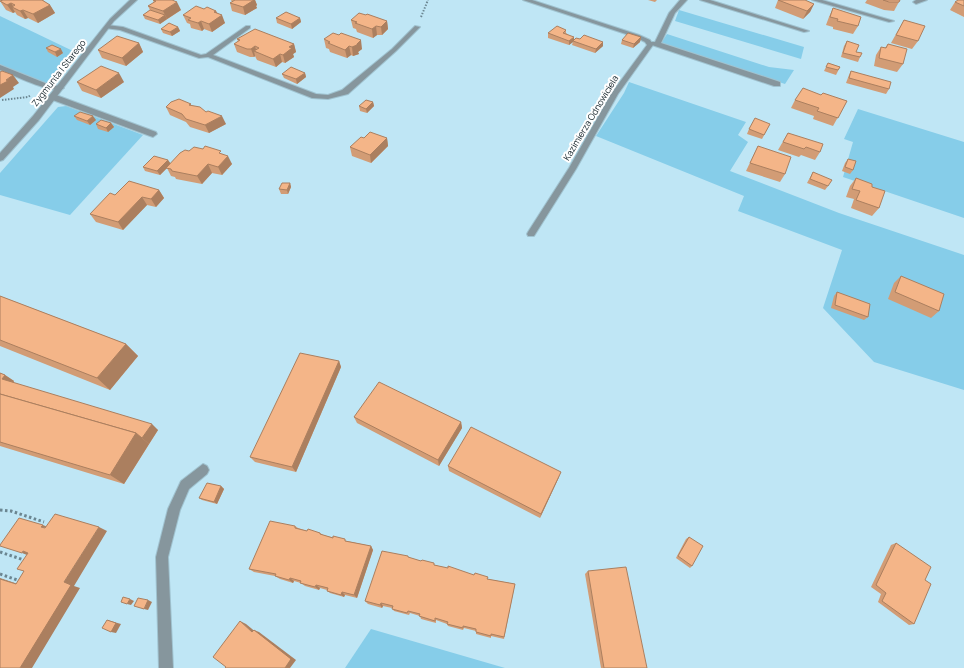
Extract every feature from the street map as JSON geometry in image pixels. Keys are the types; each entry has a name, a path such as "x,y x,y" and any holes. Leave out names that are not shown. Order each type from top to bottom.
{"street":[{"name":"Zygmunta I Starego","path":"0,158 20,137 60,88 106,27 134,0"},
{"path":"526,0 777,84"},
{"name":"Kazimierza Odnowiciela","path":"531,234 572,169 615,94 650,45 653,43 673,12 684,0"},
{"path":"703,0 806,31"},
{"path":"815,0 891,21"},
{"path":"916,2 924,0"},
{"path":"208,55 315,96 328,97 345,92 394,50 417,26"},
{"path":"106,27 121,28 201,57 208,55 248,27"},
{"path":"0,67 22,78 49,87 60,88"},
{"path":"53,96 153,134"},
{"path":"166,668 162,557 174,510 185,485 203,470"}],"path":[{"path":"417,26 428,0"},
{"path":"2,100 28,97 36,94"},
{"path":"0,510 12,511 44,522"},
{"path":"0,552 28,561"},
{"path":"0,574 24,583"}],"shaded area":[{"path":"679,10 804,47 801,59 675,21"},
{"path":"0,16 75,52 53,86 12,71 0,64"},
{"path":"667,34 769,67 794,70 785,84 661,43"},
{"path":"629,82 746,122 738,135 748,142 730,171 839,213 964,255 964,390 874,362 823,308 842,250 738,211 744,196 596,136 624,93"},
{"path":"66,106 143,135 70,215 0,195 0,173 58,107"},
{"path":"858,109 964,142 964,218 843,177 853,142 844,139"},
{"path":"371,629 505,668 345,668"}],"building":[{"path":"42,0 50,5 33,14 23,10 20,11 12,7 15,5 11,3 7,5 0,1"},
{"path":"153,0 172,0 177,2 163,11 148,6 156,1"},
{"path":"235,0 254,0 243,7 230,3"},
{"path":"778,0 805,0 814,4 807,11"},
{"path":"883,0 900,0 899,2 889,2"},
{"path":"958,0 964,0 964,6 955,2"},
{"path":"196,6 204,9 207,7 222,15 209,24 201,21 198,23 188,20 191,18 183,15"},
{"path":"833,8 861,17 858,26 837,21 838,19 830,17"},
{"path":"150,10 165,15 158,20 143,15"},
{"path":"286,12 300,18 291,24 276,18"},
{"path":"359,13 367,14 387,21 381,27 376,26 372,29 351,20"},
{"path":"904,20 925,26 918,41 896,35"},
{"path":"169,23 178,27 170,32 161,29"},
{"path":"557,26 566,30 563,33 574,37 569,41 548,33"},
{"path":"255,29 294,44 289,47 292,48 283,55 280,54 273,59 254,51 259,48 255,46 251,49 247,49 234,44 240,40 237,39"},
{"path":"333,33 339,35 341,33 361,40 357,45 352,47 349,46 345,50 328,43 330,42 324,39"},
{"path":"628,33 641,37 634,44 622,40"},
{"path":"584,35 603,42 596,49 573,41 576,38 580,39"},
{"path":"117,36 139,43 122,58 98,50"},
{"path":"847,41 859,45 856,52 862,53 860,57 843,53"},
{"path":"888,44 907,49 903,64 879,58 881,47 886,48"},
{"path":"52,45 61,49 55,52 46,48"},
{"path":"828,63 840,67 838,70 826,67"},
{"path":"101,66 119,73 96,90 77,82"},
{"path":"291,67 305,73 296,79 282,74"},
{"path":"2,71 13,75 6,80 8,81 0,85 0,72"},
{"path":"851,71 891,82 889,89 849,78"},
{"path":"803,88 821,95 823,93 847,101 838,118 817,111 819,108 795,100"},
{"path":"179,99 191,104 189,105 200,107 206,112 208,111 222,116 205,125 186,119 182,114 166,107 171,102"},
{"path":"366,100 373,102 366,109 359,106"},
{"path":"80,112 93,116 87,121 74,116"},
{"path":"755,118 770,124 764,135 749,129"},
{"path":"101,120 111,123 106,128 96,124"},
{"path":"370,132 387,138 370,155 350,147 361,137 364,138"},
{"path":"788,133 823,144 820,152 806,147 804,149 783,142"},
{"path":"205,146 221,151 219,153 228,156 218,167 208,164 197,176 172,171 171,169 166,168 180,153 185,150 189,151 194,147 203,149"},
{"path":"758,146 791,157 785,174 750,163"},
{"path":"154,156 168,160 157,171 143,167"},
{"path":"848,159 856,161 853,170 845,167"},
{"path":"813,172 832,180 828,186 810,179"},
{"path":"856,178 872,184 872,187 885,191 879,208 856,200 860,191 852,189"},
{"path":"129,181 159,190 151,199 142,197 118,222 90,214 110,193 115,195"},
{"path":"282,183 290,183 287,190 279,189"},
{"path":"901,276 944,294 939,311 895,292"},
{"path":"837,292 870,304 868,317 835,305"},
{"path":"0,296 126,344 97,378 0,340"},
{"path":"300,353 339,361 292,467 250,457"},
{"path":"0,373 5,375 2,379 152,424 142,438 136,433 0,394"},
{"path":"379,382 461,422 438,460 354,417"},
{"path":"0,394 136,433 110,475 0,442"},
{"path":"471,427 561,472 541,514 448,466"},
{"path":"207,483 221,486 214,502 199,498"},
{"path":"55,514 99,527 64,582 71,585 20,668 0,668 0,579 16,584 24,571 17,569 28,553 23,551 22,553 0,545 19,518 43,525 41,527 45,528"},
{"path":"270,521 295,526 295,528 307,531 308,529 333,538 333,536 345,539 345,541 371,546 354,595 342,592 341,595 327,591 328,588 316,585 315,587 300,583 301,581 290,578 289,580 275,576 276,574 249,569"},
{"path":"689,537 703,546 692,566 678,556"},
{"path":"896,543 931,567 925,580 931,584 914,624 882,601 886,593 876,585"},
{"path":"382,551 434,563 434,565 448,568 448,566 474,575 475,573 488,577 487,579 515,584 504,637 491,634 491,636 476,632 476,629 463,626 463,628 447,624 448,622 435,618 435,621 419,616 420,614 408,611 407,613 392,609 393,606 381,603 380,605 365,601"},
{"path":"626,567 647,668 604,668 588,571"},
{"path":"123,597 130,599 127,604 121,602"},
{"path":"138,598 148,600 144,609 134,606"},
{"path":"107,620 116,623 111,632 102,628"},
{"path":"240,621 252,632 254,630 291,659 285,668 225,668 226,667 213,657"}]}
